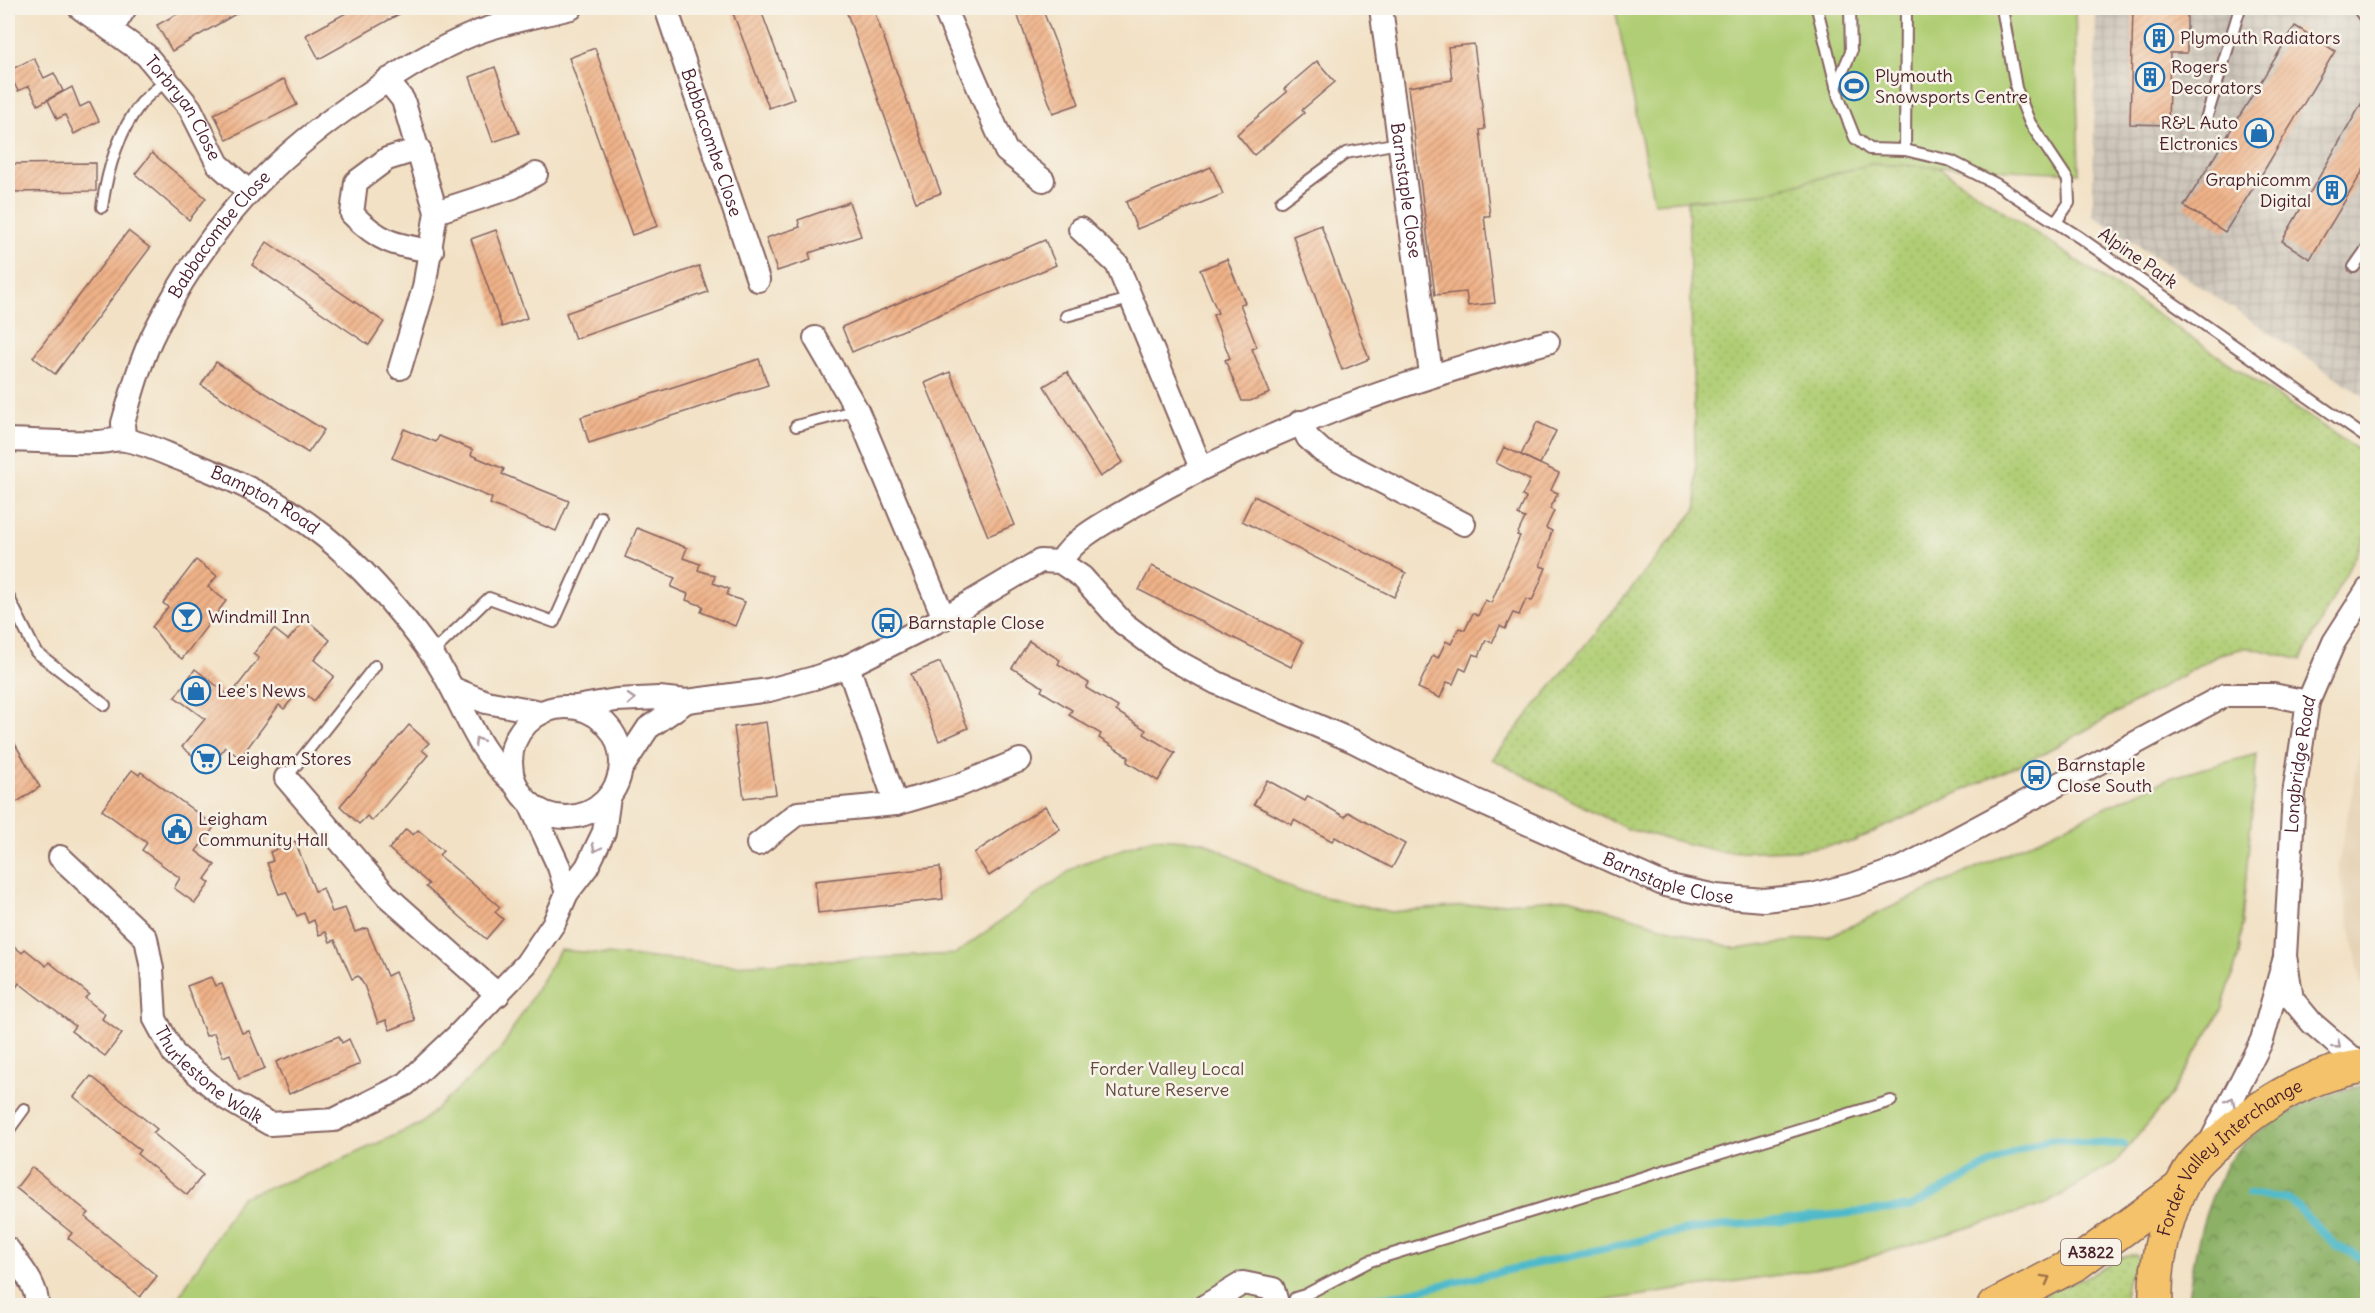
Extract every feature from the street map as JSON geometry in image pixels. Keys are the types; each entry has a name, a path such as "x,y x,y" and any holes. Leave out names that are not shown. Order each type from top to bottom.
{"main road":[{"name":"Forder Valley Interchange","path":"2156,1305 2160,1256 2168,1222 2181,1187 2192,1167 2247,1116 2282,1093 2317,1078 2365,1066"},
{"name":"A3822","path":"1994,1305 2077,1263 2181,1187"}],"street":[{"name":"Torbryan Close","path":"80,8 146,56 190,108 218,164 248,191"},
{"path":"111,30 125,8"},
{"name":"Babbacombe Close","path":"124,439 123,423 155,331 193,263 248,191 323,124 430,53 474,34 572,8"},
{"name":"Babbacombe Close","path":"666,8 758,280"},
{"path":"944,8 1006,151 1043,180"},
{"name":"Barnstaple Close","path":"1381,8 1431,374"},
{"path":"2365,8 2367,12"},
{"path":"387,80 404,100 436,212 432,251 424,288 400,368"},
{"path":"419,149 387,159 356,182 352,214 366,228 391,244 432,251"},
{"path":"436,212 513,188 536,174"},
{"path":"1080,229 1117,264 1202,468"},
{"path":"815,338 857,410 944,618"},
{"path":"454,689 486,702 541,712 552,708 576,707 616,700 660,698 687,701 769,690 848,666 944,618 1040,561 1060,562 1067,552 1090,532 1202,468 1300,422 1431,374 1548,342"},
{"path":"1300,422 1308,438 1322,451 1464,524"},
{"name":"Bampton Road","path":"8,440 100,442 124,439 249,486 293,511 336,545 383,591 432,654 454,689 467,723 487,755 498,770 516,785 530,804"},
{"name":"Barnstaple Close","path":"1060,562 1082,578 1123,623 1167,656 1217,683 1353,741 1426,778 1665,885 1716,896 1764,900 1812,896 1904,867 2225,695 2273,695 2308,702"},
{"name":"Longbridge Road","path":"2205,1153 2262,1040 2285,956 2294,794 2308,702 2334,642 2367,589"},
{"path":"848,666 896,804"},
{"path":"530,804 549,815 572,817 592,811 609,797 621,770 648,728 687,701"},
{"path":"576,707 608,724 619,745 621,770"},
{"name":"Bampton Road","path":"516,785 511,762 516,738 522,728 541,712"},
{"path":"758,844 798,813 896,804 960,785 1020,760"},
{"path":"286,778 387,896 498,995"},
{"name":"Thurlestone Walk","path":"60,857 146,938 152,969 155,1019 174,1054 227,1100 270,1124 334,1120 406,1084 498,995 526,964 554,923 567,893 587,867 603,832 609,797"},
{"path":"530,804 559,867 567,893"},
{"name":"Longbridge Road","path":"2285,956 2292,999 2312,1023 2365,1066"},
{"path":"8,1249 28,1278 37,1298 37,1305"},
{"path":"1204,1305 1243,1283 1274,1289 1278,1305"}],"lane":[{"path":"1816,8 1836,88"},
{"path":"1836,88 1851,51 1850,8"},
{"path":"1905,8 1905,150"},
{"path":"2002,8 2016,88 2030,123 2068,180 2069,203 2056,222"},
{"path":"2206,119 2240,8"},
{"path":"102,207 108,167 128,127 139,106 167,80"},
{"name":"Alpine Park","path":"1836,88 1855,138 1869,148 1905,150 1951,161 1996,184 2056,222 2367,440"},
{"path":"1281,201 1346,153 1398,144"},
{"path":"2354,267 2367,247"},
{"path":"1066,316 1130,299"},
{"path":"796,426 857,410"},
{"path":"432,654 489,598 554,622 602,517"},
{"path":"8,596 36,652 105,705"},
{"path":"286,778 375,666"},
{"path":"1292,1305 1295,1298 1370,1261 1891,1101"},
{"path":"8,1131 24,1109"}],"shaded area":[{"path":"2096,8 2367,8 2367,398 2093,215"},
{"path":"2367,714 2368,990 2363,991 2338,866"}],"green space":[{"name":"Plymouth Snowsports Centre","path":"1615,8 2075,8 2079,173 1870,164 1761,194 1654,203"},
{"path":"1870,164 1938,167 2367,456 2367,533 2301,660 2249,647 2220,654 2047,752 1852,842 1796,850 1722,852 1627,829 1492,759 1697,508 1688,201 1761,194"},
{"name":"Forder Valley Local Nature Reserve","path":"2257,754 2239,955 2221,1011 2171,1095 2116,1162 2047,1204 1840,1266 1569,1306 173,1306 241,1197 316,1171 420,1124 501,1049 560,950 731,965 955,954 1078,865 1153,838 1203,841 1295,890 1390,912 1569,898 1737,949 1829,936 2169,778"},
{"path":"2367,1084 2367,1305 2187,1305 2201,1229 2229,1161 2243,1146 2274,1121 2310,1102"},
{"path":"2126,1255 2136,1255 2140,1261 2127,1281 2125,1292 2127,1305 2071,1305 2042,1295 2094,1273"}],"building":[{"path":"188,8 246,8 172,51 157,25"},
{"path":"355,8 410,8 319,59 306,35"},
{"path":"731,8 760,8 794,99 769,108"},
{"path":"845,8 873,8 941,193 916,202"},
{"path":"1015,8 1042,8 1079,104 1053,113"},
{"path":"2133,8 2187,8 2187,53 2170,53 2168,125 2130,124"},
{"path":"2295,26 2335,51 2225,232 2184,206"},
{"path":"1474,44 1485,129 1480,130 1490,216 1484,216 1495,303 1468,306 1466,292 1435,295 1408,87 1452,80 1448,47"},
{"path":"595,48 658,226 632,235 569,58"},
{"path":"34,58 44,78 54,73 63,91 38,105 29,86 18,91 8,71"},
{"path":"1317,61 1335,82 1302,110 1304,113 1254,155 1237,134 1287,92 1284,89"},
{"path":"495,67 519,133 493,142 470,77"},
{"path":"284,79 297,105 227,140 214,114"},
{"path":"72,87 80,107 90,102 99,121 74,134 65,115 57,119 48,100"},
{"path":"2367,94 2367,164 2310,259 2282,241"},
{"path":"152,153 206,198 189,220 135,174"},
{"path":"96,163 96,191 8,192 8,164"},
{"path":"1211,167 1223,194 1137,229 1126,202"},
{"path":"849,202 861,236 809,253 811,260 777,271 766,238 800,227 798,220"},
{"path":"1321,225 1369,359 1342,370 1293,236"},
{"path":"496,230 527,318 502,327 471,239"},
{"path":"128,231 150,248 55,374 33,357"},
{"path":"1045,240 1056,265 852,352 842,327"},
{"path":"267,242 384,322 369,345 252,265"},
{"path":"1227,259 1245,303 1240,304 1257,347 1252,349 1270,393 1250,401 1242,401 1225,360 1230,358 1213,315 1218,313 1200,270"},
{"path":"699,266 708,292 575,339 566,313"},
{"path":"759,359 768,385 589,443 581,417"},
{"path":"216,362 324,430 308,453 201,385"},
{"path":"950,372 1014,525 988,536 925,383"},
{"path":"1067,372 1123,462 1100,477 1044,386"},
{"path":"1537,422 1556,431 1540,464 1521,455"},
{"path":"404,429 436,442 439,436 473,450 471,455 504,469 502,474 569,501 556,531 490,504 492,498 392,458"},
{"path":"1504,447 1559,473 1551,490 1558,493 1550,509 1554,511 1546,528 1552,531 1540,566 1546,568 1532,601 1526,599 1519,615 1513,613 1505,629 1500,626 1492,643 1486,640 1479,656 1473,654 1466,671 1460,668 1453,684 1447,682 1440,698 1418,688 1433,655 1438,658 1446,641 1451,644 1459,628 1465,630 1473,613 1478,616 1485,600 1491,603 1520,536 1517,535 1525,518 1518,515 1526,498 1522,496 1530,480 1496,463"},
{"path":"1254,496 1406,573 1394,597 1242,521"},
{"path":"637,528 687,548 683,558 700,564 698,570 715,576 713,583 729,589 727,595 745,602 735,626 701,612 703,606 686,600 688,594 671,587 675,578 625,557"},
{"name":"Windmill Inn","path":"196,560 217,576 208,587 226,601 182,659 169,649 152,627 168,607 163,603"},
{"path":"1152,566 1303,642 1291,667 1139,590"},
{"path":"306,619 330,640 314,660 334,676 314,701 300,689 284,709 279,705 240,758 225,747 209,769 182,747 205,719 175,697 195,669 230,696 259,658 253,654 274,629 288,640"},
{"path":"1029,641 1060,660 1058,664 1089,683 1086,688 1118,707 1116,711 1146,730 1144,734 1175,753 1158,781 1127,762 1129,757 1099,738 1101,734 1069,715 1072,710 1041,691 1043,687 1012,668"},
{"path":"940,662 968,728 939,741 911,674"},
{"path":"766,722 776,794 744,798 734,727"},
{"path":"409,725 429,743 422,750 428,755 372,821 367,816 359,824 340,806"},
{"path":"8,732 40,787 17,802 8,787"},
{"name":"Leigham Community Hall","path":"132,770 139,775 141,772 215,826 196,851 215,865 205,879 210,883 195,903 174,888 180,878 142,850 147,843 102,810"},
{"path":"1267,780 1305,801 1308,796 1345,817 1348,812 1405,844 1392,868 1335,837 1332,841 1294,820 1292,825 1254,804"},
{"path":"1045,806 1060,829 989,876 974,853"},
{"path":"406,829 413,835 418,830 443,851 439,855 500,907 495,912 503,919 486,939 426,887 429,884 389,849"},
{"path":"295,841 315,891 323,888 332,912 345,908 355,932 367,928 387,976 395,972 415,1020 390,1030 386,1020 378,1023 364,985 358,976 352,979 335,940 330,942 326,932 319,935 314,920 308,923 304,913 297,916 286,892 279,894 267,863 273,861 270,852"},
{"path":"940,867 943,899 818,913 815,881"},
{"path":"8,941 22,953 25,949 46,966 49,962 89,994 85,998 105,1014 102,1019 122,1034 105,1056 71,1031 75,1026 19,983 8,999"},
{"path":"211,977 215,986 222,984 242,1033 249,1031 265,1069 239,1079 230,1054 223,1057 214,1033 206,1036 187,986"},
{"path":"339,1036 342,1043 349,1039 360,1064 289,1094 276,1062"},
{"path":"91,1076 157,1129 153,1133 203,1175 187,1195 137,1154 140,1150 74,1097"},
{"path":"32,1167 89,1213 85,1217 157,1276 140,1297 68,1238 72,1233 16,1188"}],"waterway":[{"path":"1349,1300 1388,1297 1687,1230 1910,1207 2009,1154 2049,1139 2124,1145"},
{"path":"2249,1194 2289,1199 2335,1245 2368,1261"},
{"path":"1161,1306 1174,1304"}],"place":[{"name":"Plymouth Radiators","path":"2159,38"},
{"name":"Rogers Decorators","path":"2150,77"},
{"name":"Plymouth Snowsports Centre","path":"1854,86"},
{"name":"R&L Auto Elctronics","path":"2259,133"},
{"name":"Graphicomm Digital","path":"2332,190"},
{"name":"Windmill Inn","path":"187,617"},
{"name":"Barnstaple Close","path":"887,623"},
{"name":"Lee's News","path":"196,691"},
{"name":"Leigham Stores","path":"206,759"},
{"name":"Barnstaple Close South","path":"2036,775"},
{"name":"Leigham Community Hall","path":"177,829"}]}
